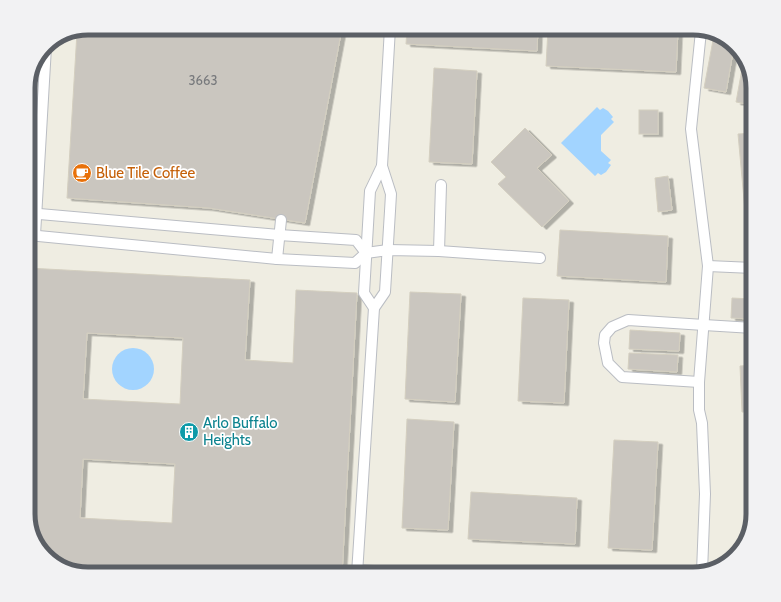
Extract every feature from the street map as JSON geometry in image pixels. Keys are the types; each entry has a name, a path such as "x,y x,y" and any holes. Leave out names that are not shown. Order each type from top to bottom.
{"lane":[{"path":"357,567 374,308 385,292 388,250 391,194 382,166 390,35"},
{"path":"701,35 691,129 708,266 699,382 699,410 702,423 705,494 702,566"},
{"path":"35,177 45,57"},
{"path":"374,308 364,293 366,254 370,191 382,166"},
{"path":"439,251 441,185"},
{"path":"35,213 279,235 356,240 366,254"},
{"path":"277,259 281,220"},
{"path":"35,235 277,259 355,264 366,254 388,250 439,251 540,258"},
{"path":"708,266 746,268"},
{"path":"699,382 622,377 608,363 604,344 605,335 612,327 628,320 746,328"}],"water":[{"path":"597,107 600,110 603,108 608,111 613,117 611,119 614,122 601,135 601,151 611,160 608,163 611,165 606,172 601,175 598,173 595,176 561,143"},
{"path":"129,348 137,348 145,351 151,357 154,369 151,381 145,387 137,390 129,390 121,387 115,381 112,373 112,365 115,357 121,351"}],"building":[{"path":"88,35 341,35 305,223 209,208 67,198 77,36"},
{"path":"407,35 538,35 537,51 406,44"},
{"path":"548,35 678,35 676,72 546,66"},
{"path":"713,39 733,53 726,92 704,88"},
{"path":"434,68 477,71 472,164 429,162"},
{"path":"742,68 745,78 746,104 736,102"},
{"path":"639,110 658,110 658,134 639,134"},
{"path":"525,128 552,155 537,168 569,201 542,227 498,184 506,177 491,162"},
{"path":"746,133 746,222 738,134"},
{"path":"668,176 672,210 658,212 655,178"},
{"path":"560,230 668,236 666,282 557,276"},
{"name":"Arlo Buffalo Heights","path":"35,268 250,280 245,360 293,363 296,290 357,293 342,567 88,567 65,562 56,556 46,546 40,537 35,517","holes":["87,333 183,338 180,404 83,399","83,459 175,464 172,523 80,518"]},
{"path":"410,292 461,294 455,402 405,399"},
{"path":"523,298 569,300 564,403 518,401"},
{"path":"732,298 746,299 746,319 731,318"},
{"path":"630,330 680,333 679,351 629,349"},
{"path":"629,353 678,355 677,372 628,369"},
{"path":"740,366 746,366 746,412 742,412"},
{"path":"407,419 454,422 448,530 402,528"},
{"path":"614,440 658,442 652,550 608,548"},
{"path":"471,492 577,498 575,544 468,539"},
{"path":"746,503 746,521 745,525"}],"place":[{"name":"Blue Tile Coffee","path":"82,173"},
{"name":"Arlo Buffalo Heights","path":"189,432"}]}
